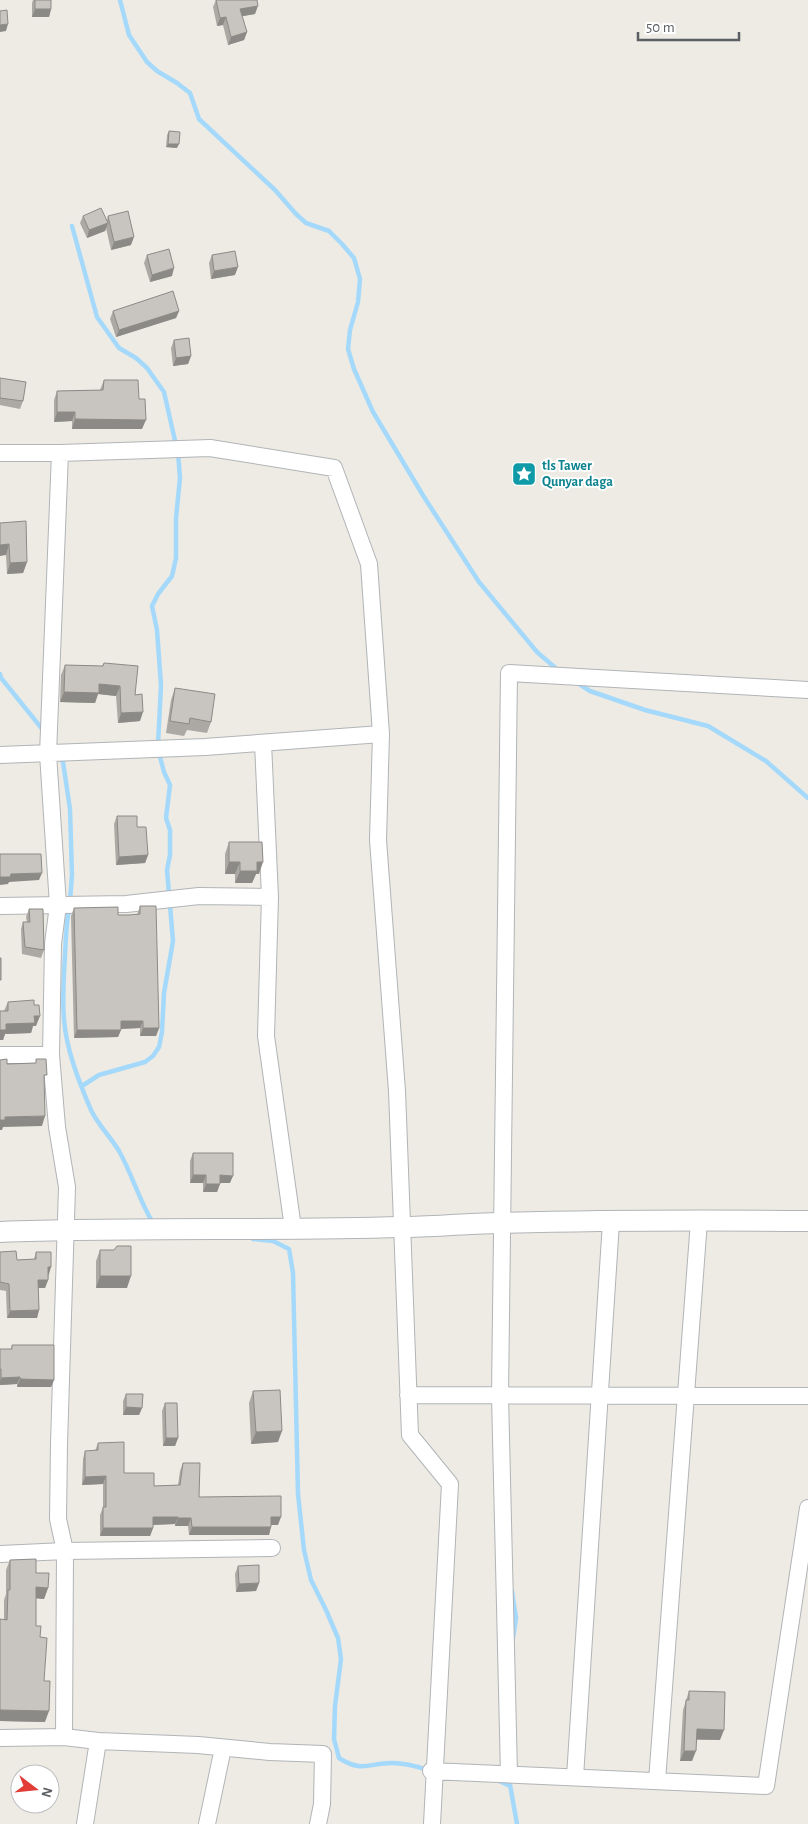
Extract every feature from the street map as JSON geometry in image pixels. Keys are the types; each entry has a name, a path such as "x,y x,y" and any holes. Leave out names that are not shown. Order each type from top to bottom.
{"street":[{"path":"0,453 210,448 334,468 369,564 381,734 378,840 397,1091 410,1435 450,1484 433,1771 432,1824"},
{"path":"60,453 48,754 58,904 53,944 51,1054 57,1127 67,1188 58,1520 65,1551 64,1737"},
{"path":"510,1774 500,1395 509,673 808,690"},
{"path":"0,755 206,747 381,734"},
{"path":"263,742 270,897 266,1036 293,1228"},
{"path":"0,906 126,904 199,896 239,895 270,897"},
{"path":"0,1055 51,1054"},
{"path":"656,1781 699,1221"},
{"path":"0,1232 66,1229 402,1227 503,1223 808,1221"},
{"path":"575,1777 612,1222"},
{"path":"408,1395 808,1396"},
{"path":"433,1771 766,1786 808,1508"},
{"path":"0,1554 65,1551 272,1548"},
{"path":"0,1738 64,1737 98,1741 323,1754 322,1804 318,1824"},
{"path":"85,1824 98,1741"},
{"path":"207,1824 223,1748"}],"building":[{"path":"35,0 51,0 51,9 35,9"},
{"path":"216,0 257,0 258,6 240,9 247,32 231,37 226,17 220,18"},
{"path":"7,10 8,24 0,25 0,11"},
{"path":"169,131 180,132 179,144 168,144"},
{"path":"101,208 108,223 89,230 83,216"},
{"path":"128,211 134,237 114,242 108,216"},
{"path":"169,249 174,268 152,275 147,255"},
{"path":"235,251 238,267 214,271 212,255"},
{"path":"173,291 179,311 119,330 113,311"},
{"path":"189,338 191,356 176,358 174,340"},
{"path":"0,378 26,382 23,401 0,398"},
{"path":"104,380 138,380 139,399 145,399 146,420 75,419 75,412 57,412 57,391 103,390"},
{"path":"26,521 27,562 10,563 9,544 0,545 0,523"},
{"path":"104,663 138,666 135,695 142,694 143,712 121,713 120,686 99,684 99,693 64,692 65,665 103,666"},
{"path":"175,688 215,694 211,722 190,718 189,724 170,721"},
{"path":"117,816 137,816 137,827 146,827 148,855 119,857"},
{"path":"229,842 262,842 263,862 257,862 257,871 240,871 240,862 229,862"},
{"path":"0,854 41,854 42,873 11,874 10,877 0,877"},
{"path":"140,906 156,906 159,1028 143,1028 143,1021 121,1021 121,1030 77,1030 74,908 118,907 118,915 129,915 140,914"},
{"path":"29,909 43,909 44,950 25,947 23,922 30,922"},
{"path":"1,958 1,980 0,980"},
{"path":"34,1000 34,1005 39,1005 40,1016 34,1016 35,1023 6,1024 6,1030 0,1030 0,1011 8,1011 8,1002"},
{"path":"7,1059 7,1064 36,1063 36,1059 46,1059 47,1075 44,1075 45,1116 5,1117 5,1120 0,1120 0,1060"},
{"path":"193,1153 233,1153 233,1176 220,1175 220,1184 206,1184 206,1175 193,1175"},
{"path":"117,1246 131,1246 131,1276 100,1276 100,1250 114,1250"},
{"path":"16,1251 17,1260 36,1259 36,1252 51,1252 51,1267 48,1267 48,1280 38,1280 39,1310 10,1311 9,1284 0,1282 0,1252"},
{"path":"12,1345 54,1345 54,1380 20,1379 20,1377 1,1378 0,1349 12,1349"},
{"path":"280,1390 282,1431 256,1432 253,1391"},
{"path":"126,1394 143,1394 142,1408 126,1407"},
{"path":"165,1403 177,1403 178,1438 166,1438"},
{"path":"124,1442 124,1473 154,1473 154,1486 180,1485 183,1463 200,1463 199,1497 281,1496 281,1517 271,1517 271,1527 192,1527 191,1518 153,1517 153,1528 103,1528 103,1507 106,1507 106,1476 85,1477 85,1451 98,1450 98,1443"},
{"path":"36,1559 36,1573 49,1573 48,1588 36,1587 36,1626 41,1626 40,1637 47,1638 44,1681 50,1681 49,1711 0,1710 0,1619 7,1620 10,1560"},
{"path":"259,1565 259,1583 239,1584 238,1566"},
{"path":"689,1691 725,1692 724,1730 697,1729 696,1751 684,1751 686,1700 689,1700"}],"waterway":[{"path":"120,0 129,35 147,62 190,93 199,119 275,190 296,214 306,223 329,231 354,258 360,279 358,302 350,330 348,349 354,369 373,412 424,497 479,582 537,652 559,671"},
{"path":"72,226 97,317 119,348 136,358 147,368 164,392 176,445"},
{"path":"158,745 161,685 157,630 152,606 158,594 172,576 176,558 176,518 180,478 178,453"},
{"path":"0,674 1,678 43,730"},
{"path":"576,682 590,691 645,710 708,726 766,761 808,798"},
{"path":"82,1086 99,1075 145,1062 153,1056 159,1047 162,1032 164,993 173,941 167,870 170,855 170,830 166,818 170,785 159,753"},
{"path":"59,756 63,762 70,809 72,875 70,901"},
{"path":"69,909 66,932 63,1003 65,1030 70,1054 91,1110 119,1151 153,1223"},
{"path":"253,1239 273,1241 289,1249 293,1273 298,1494 304,1550 311,1580 338,1638 341,1659 335,1706 334,1739 339,1758 347,1763 360,1766 397,1763 428,1770"},
{"path":"512,1591 516,1618 513,1638"},
{"path":"497,1780 510,1786"},
{"path":"510,1785 517,1824"}],"place":[{"name":"tls Tawer Qunyar daga","path":"524,474"}]}
